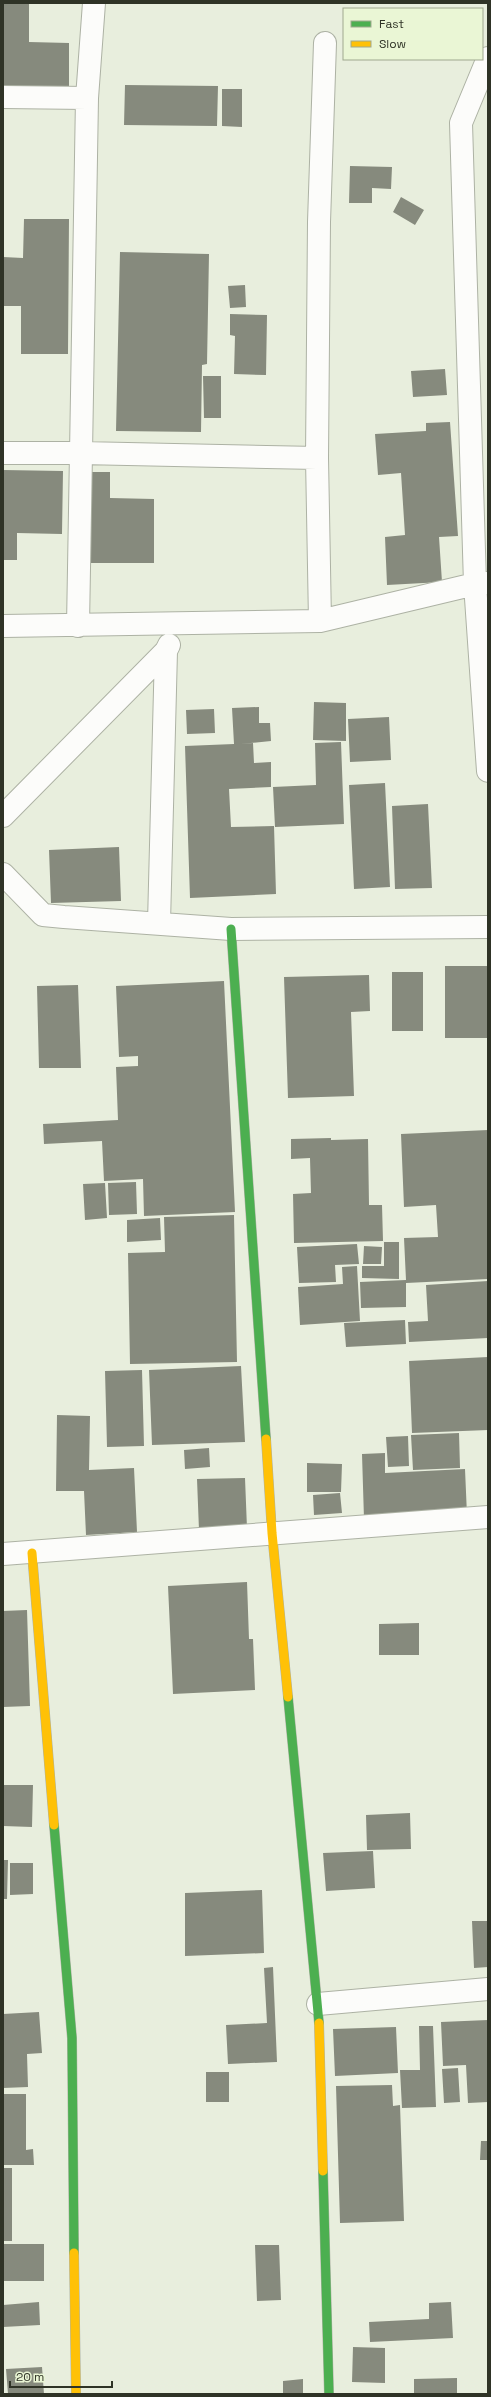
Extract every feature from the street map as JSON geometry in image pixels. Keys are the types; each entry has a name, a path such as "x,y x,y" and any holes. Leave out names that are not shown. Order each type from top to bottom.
{"street":[{"path":"78,626 87,98 94,3"},
{"path":"320,621 317,458 319,222 325,44"},
{"path":"488,58 461,123 482,584 488,771"},
{"path":"3,97 87,98"},
{"path":"3,453 81,453 317,458"},
{"path":"3,626 320,621 482,584"},
{"path":"3,816 166,651 178,624"},
{"path":"159,923 166,651"},
{"path":"3,874 43,915 231,929 488,927"},
{"path":"231,929 272,1533 318,2004 329,2394"},
{"path":"3,1554 32,1553 488,1517"},
{"path":"32,1553 72,2038 76,2394"},
{"path":"318,2004 488,1989"}],"building":[{"path":"3,3 29,3 29,42 69,43 69,90 4,90"},
{"path":"125,85 218,86 217,126 124,125"},
{"path":"222,89 242,89 242,127 222,126"},
{"path":"350,166 392,167 391,189 372,188 372,203 349,203"},
{"path":"401,197 424,210 415,225 393,212"},
{"path":"24,219 69,219 68,354 21,354 21,306 3,306 3,257 23,258"},
{"path":"120,252 209,254 207,364 202,365 201,432 116,431"},
{"path":"245,285 246,307 230,308 228,286"},
{"path":"230,314 267,315 266,375 234,374 235,336 230,335"},
{"path":"445,369 447,395 413,397 411,371"},
{"path":"203,376 221,376 221,418 204,418"},
{"path":"450,422 458,536 439,537 442,582 387,585 385,537 405,535 401,473 378,475 375,434 426,431 426,423"},
{"path":"3,470 63,471 62,534 17,533 17,560 3,560"},
{"path":"88,472 110,472 110,498 154,499 154,563 88,563"},
{"path":"314,702 346,703 346,741 313,740"},
{"path":"259,707 259,723 270,723 271,741 240,744 253,743 254,763 271,762 271,787 229,789 231,827 274,826 276,894 190,898 185,746 234,744 232,708"},
{"path":"214,709 215,733 187,734 186,710"},
{"path":"389,717 391,760 350,762 348,719"},
{"path":"341,742 344,824 275,827 273,787 316,785 315,743"},
{"path":"385,783 390,887 354,889 349,785"},
{"path":"428,804 432,888 395,889 392,806"},
{"path":"119,847 121,901 51,903 49,850"},
{"path":"445,966 488,966 488,1038 445,1038"},
{"path":"392,972 423,972 423,1031 392,1031"},
{"path":"369,975 370,1011 351,1012 354,1096 288,1098 284,977"},
{"path":"224,981 235,1212 144,1216 143,1179 104,1181 102,1141 44,1144 43,1124 118,1120 116,1067 138,1066 138,1056 119,1057 116,986"},
{"path":"78,985 81,1068 39,1068 37,986"},
{"path":"488,1130 488,1279 406,1283 406,1307 361,1308 360,1282 406,1280 404,1238 438,1237 436,1205 404,1207 401,1134"},
{"path":"331,1138 331,1140 368,1139 369,1205 382,1205 383,1241 294,1243 293,1194 311,1193 310,1158 291,1159 291,1139"},
{"path":"136,1182 137,1214 109,1215 108,1183"},
{"path":"105,1183 107,1218 85,1220 83,1184"},
{"path":"234,1215 237,1362 130,1364 128,1253 165,1252 164,1217"},
{"path":"160,1218 161,1240 127,1242 127,1220"},
{"path":"384,1242 399,1242 399,1279 362,1278 362,1266 384,1266"},
{"path":"357,1244 359,1264 335,1265 336,1282 299,1283 297,1247"},
{"path":"364,1246 382,1247 381,1264 363,1264"},
{"path":"357,1266 360,1321 300,1325 298,1287 343,1284 342,1267"},
{"path":"488,1281 488,1338 409,1342 408,1322 428,1321 426,1285"},
{"path":"405,1320 406,1344 346,1347 344,1323"},
{"path":"488,1357 488,1430 412,1433 409,1361"},
{"path":"241,1366 245,1442 152,1445 149,1370"},
{"path":"142,1370 144,1446 107,1447 105,1371"},
{"path":"57,1415 90,1416 89,1470 134,1468 137,1532 86,1535 84,1491 56,1491"},
{"path":"459,1433 460,1468 413,1470 411,1435"},
{"path":"408,1436 409,1466 388,1467 386,1437"},
{"path":"209,1448 210,1467 185,1469 184,1450"},
{"path":"385,1453 385,1473 465,1469 467,1515 364,1519 362,1454"},
{"path":"307,1463 342,1464 341,1492 307,1492"},
{"path":"245,1478 247,1528 199,1530 197,1479"},
{"path":"340,1493 342,1513 314,1515 313,1495"},
{"path":"247,1582 249,1639 253,1639 255,1690 173,1694 168,1586"},
{"path":"27,1610 30,1706 3,1707 3,1611"},
{"path":"419,1623 419,1655 379,1655 379,1624"},
{"path":"3,1785 33,1785 32,1827 3,1826"},
{"path":"410,1813 411,1849 367,1850 366,1815"},
{"path":"373,1851 375,1888 326,1891 323,1853"},
{"path":"3,1860 8,1860 7,1899 3,1899"},
{"path":"10,1863 33,1863 33,1894 10,1895"},
{"path":"262,1890 264,1953 185,1956 185,1893"},
{"path":"472,1921 488,1921 488,1967 474,1968"},
{"path":"273,1967 277,2062 228,2064 226,2025 267,2023 264,1968"},
{"path":"39,2012 42,2053 27,2054 28,2087 3,2088 3,2014"},
{"path":"488,2020 488,2102 468,2103 466,2065 443,2066 441,2022"},
{"path":"419,2026 433,2026 436,2107 402,2108 400,2070 420,2070"},
{"path":"396,2027 398,2073 335,2076 333,2029"},
{"path":"458,2068 460,2102 444,2103 442,2069"},
{"path":"206,2072 229,2072 229,2102 206,2102"},
{"path":"392,2085 393,2106 400,2105 404,2221 340,2223 336,2086"},
{"path":"3,2094 26,2094 26,2150 33,2149 34,2165 3,2165"},
{"path":"481,2141 488,2141 488,2160 480,2160"},
{"path":"3,2168 12,2168 12,2241 3,2241"},
{"path":"3,2244 44,2244 44,2281 3,2281"},
{"path":"255,2245 279,2245 281,2300 257,2301"},
{"path":"39,2302 40,2325 3,2327 3,2305"},
{"path":"451,2302 453,2338 370,2342 369,2322 429,2319 429,2303"},
{"path":"353,2347 385,2348 385,2383 352,2382"},
{"path":"42,2367 44,2394 8,2394 6,2369"},
{"path":"457,2378 457,2394 414,2394 414,2379"},
{"path":"303,2379 303,2393 283,2394 283,2381"}],"traffic: fast":[{"path":"231,929 266,1439"},
{"path":"288,1697 319,2023"},
{"path":"54,1825 72,2038 74,2253"},
{"path":"323,2171 329,2394"}],"traffic: slow":[{"path":"266,1439 272,1533 288,1697"},
{"path":"32,1553 54,1825"},
{"path":"319,2023 323,2171"},
{"path":"74,2253 76,2394"}]}
